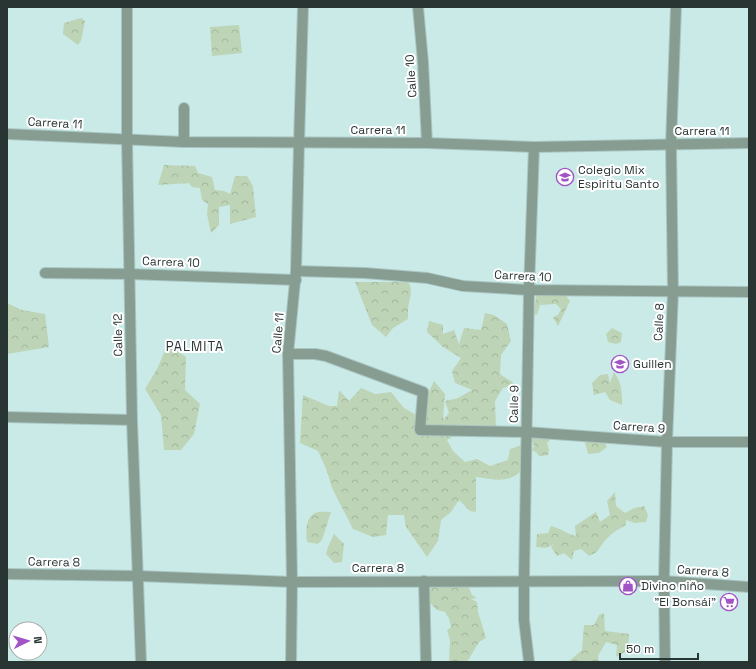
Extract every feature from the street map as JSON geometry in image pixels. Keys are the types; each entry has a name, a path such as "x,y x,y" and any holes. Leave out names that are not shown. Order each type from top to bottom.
{"street":[{"name":"Calle 12","path":"127,7 127,140 132,420 141,662"},
{"name":"Calle 11","path":"291,662 292,582 288,354 296,275 303,7"},
{"name":"Calle 10","path":"418,7 428,143"},
{"name":"Calle 8","path":"665,662 664,581 667,442 673,292 672,144 676,7"},
{"path":"184,108 184,142"},
{"name":"Carrera 11","path":"7,134 184,142 428,143 534,147 749,143"},
{"name":"Calle 9","path":"529,662 524,620 524,581 529,290 534,147"},
{"name":"Carrera 10","path":"45,273 296,275 365,273 412,276 463,286 529,290 749,292"},
{"name":"Carrera 9","path":"288,354 315,354 326,356 423,392 420,430 526,432 667,442 749,442"},
{"path":"7,417 132,420"},
{"name":"Carrera 8","path":"7,574 138,576 292,582 664,581 749,586"},
{"path":"424,581 426,662"}],"green space":[{"path":"81,18 85,21 81,41 78,45 63,34 64,23"},
{"path":"239,25 242,53 212,56 210,27"},
{"path":"164,165 195,166 198,173 212,177 215,190 224,191 230,194 235,176 247,176 253,186 256,217 230,224 230,205 219,207 219,225 211,233 207,214 208,204 202,200 200,188 192,187 189,183 158,185"},
{"path":"355,282 408,282 411,292 408,319 393,328 386,337 372,325"},
{"path":"536,296 566,296 570,301 558,326 553,317 558,315 561,309 556,304 540,305 537,315 534,314"},
{"path":"7,303 22,310 45,314 49,347 7,354"},
{"path":"485,313 494,315 507,324 511,341 501,355 500,374 515,384 503,388 495,401 496,430 457,434 447,440 453,451 465,462 477,459 490,466 508,460 510,449 522,445 521,471 511,478 500,480 476,477 476,512 470,511 459,500 451,512 441,520 438,541 427,557 406,527 404,515 388,515 386,535 373,537 353,529 332,488 327,471 318,451 300,443 303,395 329,406 337,406 339,390 349,401 361,388 375,394 391,392 404,408 418,416 434,381 445,394 443,420 449,413 445,401 458,398 472,390 455,383 452,371 461,358 443,347 427,332 429,321 443,325 443,334 454,330 459,344 464,328 481,330"},
{"path":"612,328 622,333 621,342 616,344 608,342 606,334"},
{"path":"168,344 186,357 185,390 200,404 194,434 181,450 164,450 161,415 145,389 157,369"},
{"path":"614,372 617,376 622,392 622,405 610,400 605,392 594,395 592,383 600,375 608,374 610,383"},
{"path":"535,437 546,437 550,440 547,443 549,450 548,455 539,456 532,450 534,446 532,440"},
{"path":"598,438 603,439 607,447 599,453 588,454 585,442 595,442"},
{"path":"615,492 616,506 625,513 634,508 644,506 648,515 646,522 635,523 626,520 626,525 608,537 597,552 589,556 581,549 574,551 572,560 564,553 557,556 551,547 555,544 546,548 536,547 537,534 548,533 551,526 576,536 575,526 596,512 600,522 610,515 607,501"},
{"path":"331,512 322,540 318,544 307,542 306,534 309,518 315,513"},
{"path":"334,534 344,544 342,562 334,563 326,554"},
{"path":"427,582 467,583 472,595 477,598 471,599 477,602 478,612 486,638 479,642 467,662 449,662 450,640 447,630 451,627 449,618 445,612 437,610 428,601"},
{"path":"604,613 605,631 629,634 628,650 616,657 617,645 606,642 598,656 599,662 568,662 582,650 584,625 594,625 599,615"}],"place":[{"name":"Colegio Mix Espiritu Santo","path":"565,177"},
{"name":"Guillen","path":"620,364"},
{"name":"Divino niño","path":"628,586"},
{"name":"\"El Bonsái\"","path":"729,602"}],"district":[{"name":"PALMITA","path":"195,346"}]}
